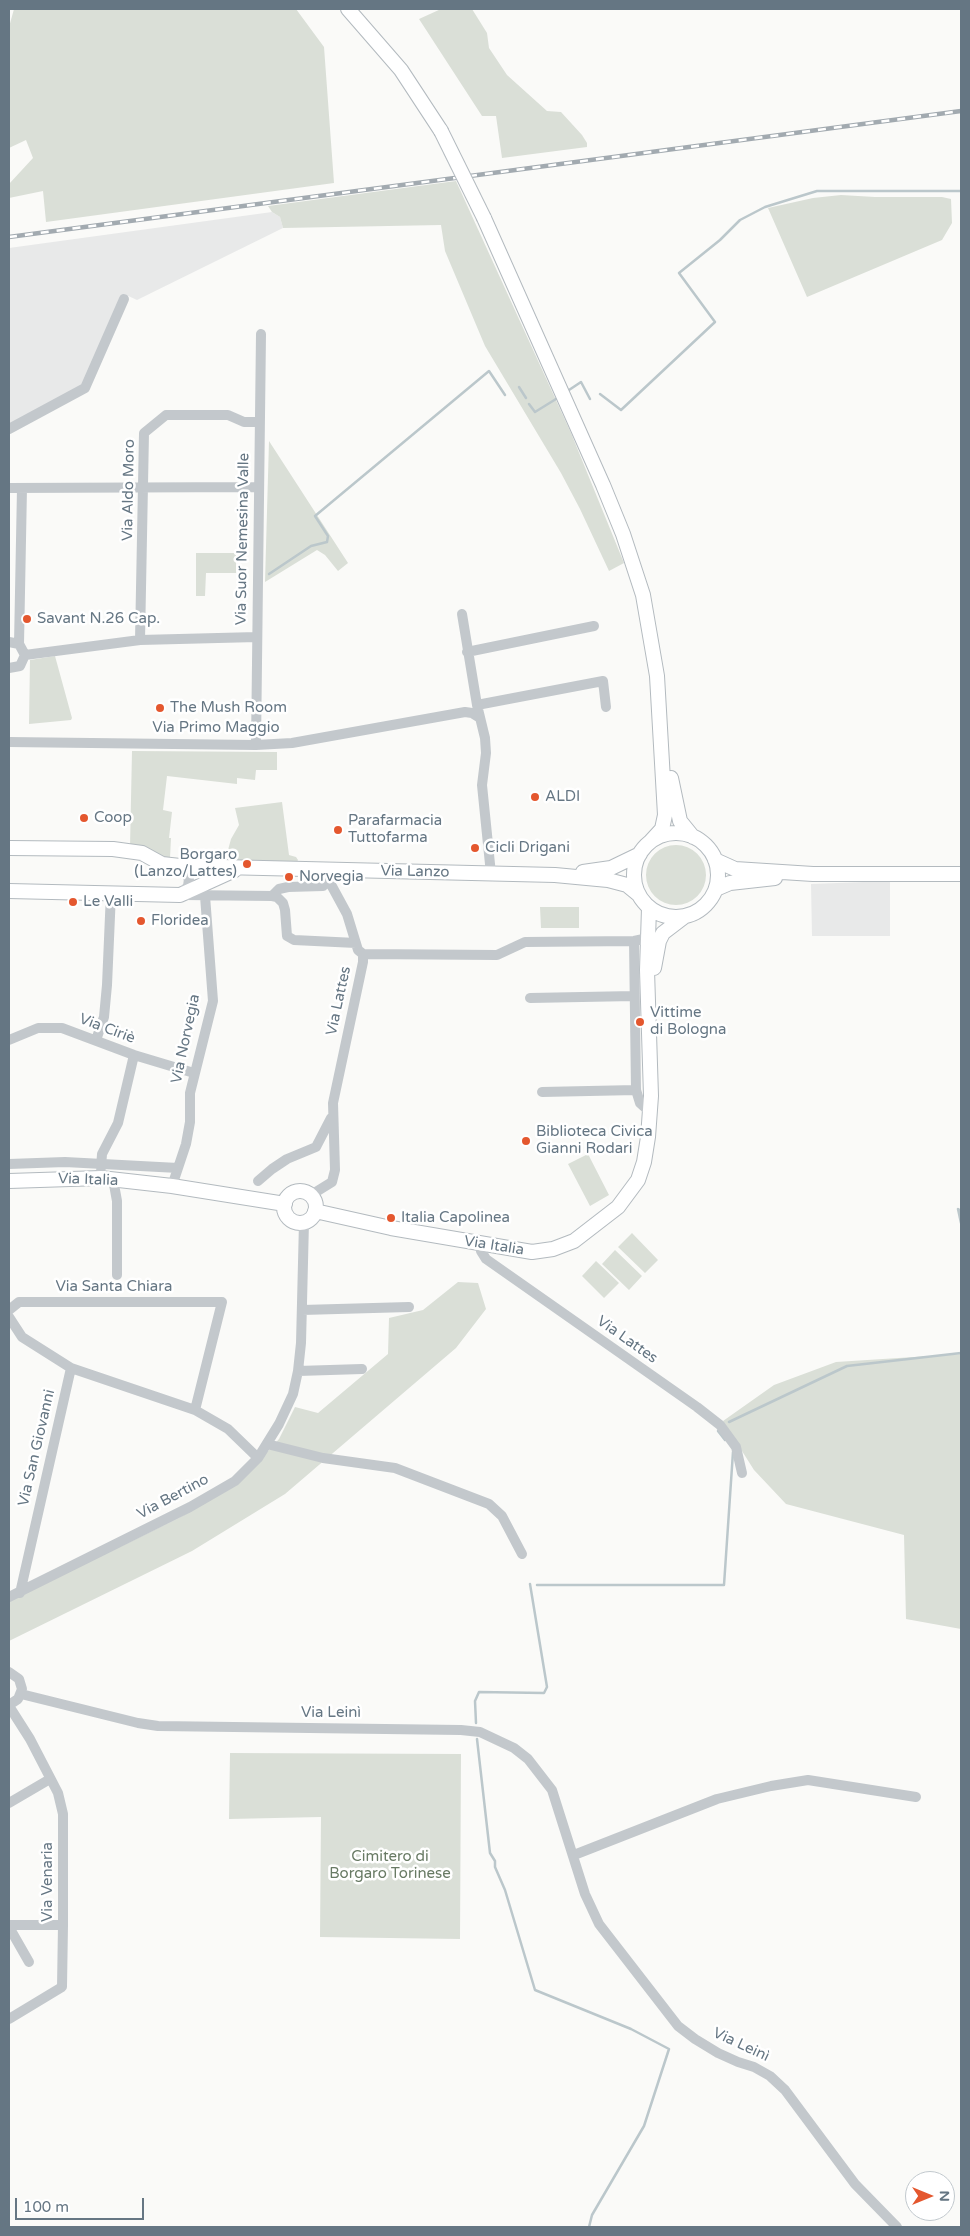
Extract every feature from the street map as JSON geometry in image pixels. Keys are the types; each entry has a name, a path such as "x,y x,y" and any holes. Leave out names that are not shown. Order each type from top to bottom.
{"street":[{"path":"348,9 401,70 441,131 484,218 623,534 650,628 662,726 665,815 662,829 640,854 634,870 635,886 638,894 649,908 666,916 684,916 700,910 707,904 716,889 718,870 710,851 693,837 680,821 662,726"},
{"path":"9,429 85,388 124,299"},
{"name":"Via Suor Nemesina Valle","path":"256,745 261,334"},
{"name":"Via Aldo Moro","path":"140,640 144,433 166,414 228,414 244,422 259,422"},
{"path":"9,488 259,487"},
{"path":"22,488 14,643 26,655"},
{"path":"462,614 467,652 486,746 482,785 491,874"},
{"path":"467,652 594,626"},
{"path":"26,655 140,640 257,637"},
{"path":"9,668 20,666 26,655"},
{"path":"477,705 603,681 606,707"},
{"name":"Via Primo Maggio","path":"9,742 256,745 292,743 465,712 472,713 480,718"},
{"path":"651,841 672,833 693,837"},
{"path":"9,850 138,855 159,866 183,871 188,876 189,883 186,890 180,894 9,890"},
{"name":"Via Lanzo","path":"9,850 113,850 142,852 162,864 328,875 555,875 608,880 627,885 638,894"},
{"name":"Via Lanzo","path":"555,875 611,868 640,854"},
{"path":"715,860 735,868 813,874 961,874"},
{"path":"180,895 190,887 192,881 186,869 181,866"},
{"path":"180,895 221,875 241,868"},
{"path":"716,889 730,883 813,874"},
{"path":"272,896 279,889 288,887 323,886 328,875"},
{"name":"Via Lattes","path":"311,1196 332,1182 335,1170 333,1103 362,967 363,954 358,950 347,914 328,875"},
{"path":"9,890 111,894 272,896 277,897 283,903 286,910 287,936 294,940 356,943"},
{"path":"96,1040 104,1017 111,894"},
{"name":"Via Norvegia","path":"172,1186 186,1144 190,1122 190,1093 213,1001 205,896"},
{"name":"Via Italia","path":"649,908 641,939 634,996 636,1090 640,1103 650,1112"},
{"name":"Via Italia","path":"648,991 659,941 669,927 684,916"},
{"path":"363,954 497,954 525,942 641,939"},
{"name":"Via Italia","path":"315,1211 391,1228 521,1252 543,1251 562,1246 588,1231 618,1207 638,1180 644,1162 650,1112 648,991 641,939"},
{"path":"530,998 634,996"},
{"name":"Via Ciriè","path":"9,1040 38,1028 51,1026 62,1028 134,1055 194,1073"},
{"path":"117,1275 116,1201 101,1163 102,1154 118,1123 134,1055"},
{"path":"542,1092 636,1090"},
{"name":"Via Lattes","path":"258,1181 287,1159 316,1147 333,1115"},
{"name":"Via Italia","path":"9,1164 65,1162 178,1168"},
{"name":"Via Italia","path":"9,1181 107,1179 172,1186 285,1204"},
{"path":"296,1192 306,1193 311,1196 315,1202 315,1211 311,1218 299,1223 290,1219 285,1210 288,1197 296,1192"},
{"name":"Via Bertino","path":"9,1597 205,1498 235,1481 258,1458 279,1424 293,1394 298,1371 302,1310 304,1222"},
{"name":"Via Lattes","path":"480,1244 481,1251 486,1259 720,1425 736,1447 742,1473"},
{"name":"Via Santa Chiara","path":"9,1310 19,1302 222,1302 195,1410"},
{"path":"302,1310 409,1307"},
{"path":"9,1317 22,1337 71,1368 195,1410 228,1428 258,1458"},
{"name":"Via San Giovanni","path":"20,1593 71,1368"},
{"path":"298,1371 362,1369"},
{"path":"267,1444 323,1458 395,1468 489,1504 502,1516 522,1554"},
{"path":"9,1672 19,1679 22,1689 18,1699 9,1705"},
{"name":"Via Leinì","path":"21,1694 138,1723 158,1726 432,1729 480,1732 514,1748 528,1759 552,1790 585,1894 599,1924 678,2026 718,2053 754,2067 770,2076 785,2090 855,2184 897,2227"},
{"name":"Via Venaria","path":"9,1705 30,1739 58,1793 63,1814 62,1987 9,2020"},
{"path":"9,1803 50,1779"},
{"path":"574,1855 716,1800 772,1786 808,1780 916,1797"},
{"path":"29,1962 9,1926 63,1925"}],"shaded area":[{"path":"272,212 280,217 283,228 137,300 124,294 82,387 9,425 9,248"},
{"path":"890,881 890,936 812,936 811,884"}],"green space":[{"path":"14,9 296,9 324,47 334,183 46,222 43,191 9,198 9,184 33,158 26,140 9,148 9,27"},
{"path":"441,9 472,9 487,33 489,48 507,75 547,111 561,112 582,135 587,143 587,147 502,158 496,116 482,116 419,19"},
{"path":"456,181 571,433 624,563 609,571 561,473 485,346 445,251 441,225 283,228 280,217 272,212 268,206"},
{"path":"841,195 942,197 951,199 952,223 942,240 807,297 768,208 813,198"},
{"path":"269,441 348,563 338,571 325,555 317,550 265,582"},
{"path":"196,553 236,553 236,573 206,573 205,596 196,596"},
{"path":"55,656 72,718 71,720 29,724 30,660"},
{"path":"132,751 277,752 277,770 256,770 255,780 237,778 237,784 167,776 163,810 172,812 169,838 171,838 170,858 159,856 145,846 130,847"},
{"path":"282,802 289,855 296,857 298,860 296,864 229,861 228,850 231,839 239,825 235,808"},
{"path":"670,845 682,845 693,850 701,858 706,869 704,887 693,900 682,905 670,905 659,900 651,892 646,881 646,869 651,858 659,850"},
{"path":"540,907 579,907 579,928 541,928"},
{"path":"588,1154 609,1195 590,1206 568,1164"},
{"path":"632,1233 658,1260 645,1273 618,1247"},
{"path":"615,1250 642,1276 629,1290 602,1264"},
{"path":"596,1261 619,1283 604,1298 582,1276"},
{"path":"458,1282 478,1283 486,1309 456,1348 285,1494 192,1551 9,1641 9,1601 179,1518 238,1484 279,1439 295,1407 318,1413 388,1354 389,1318 423,1310"},
{"path":"961,1354 961,1629 906,1619 904,1535 786,1504 754,1470 723,1421 774,1385 836,1362"},
{"name":"Cimitero di Borgaro Torinese","path":"230,1753 461,1754 460,1939 320,1937 321,1817 229,1819"}],"waterway":[{"path":"600,394 621,410 715,322 679,273 720,240 740,220 765,207 817,191 961,191"},
{"path":"269,574 311,546 327,542 328,536 315,516 489,371 505,395"},
{"path":"569,390 581,382 590,399"},
{"path":"519,387 526,398"},
{"path":"529,404 535,412 556,399"},
{"path":"961,1211 958,1209 961,1223"},
{"path":"729,1422 847,1366 961,1353"},
{"path":"718,1431 725,1440"},
{"path":"537,1585 724,1585 733,1452"},
{"path":"476,1723 475,1701 479,1692 544,1693 547,1687 530,1584"},
{"path":"477,1739 490,1853 495,1861 495,1867 505,1890 535,1990 631,2029 669,2049 644,2126 592,2215 589,2227"}],"railway":[{"path":"9,237 961,111"}],"place":[{"name":"Savant N.26 Cap.","path":"27,619"},
{"name":"The Mush Room","path":"160,708"},
{"name":"ALDI","path":"535,797"},
{"name":"Coop","path":"84,818"},
{"name":"Parafarmacia Tuttofarma","path":"338,830"},
{"name":"Cicli Drigani","path":"475,848"},
{"name":"Borgaro (Lanzo/Lattes)","path":"247,864"},
{"name":"Norvegia","path":"289,877"},
{"name":"Le Valli","path":"73,902"},
{"name":"Floridea","path":"141,921"},
{"name":"Vittime di Bologna","path":"640,1022"},
{"name":"Biblioteca Civica Gianni Rodari","path":"526,1141"},
{"name":"Italia Capolinea","path":"391,1218"}]}
